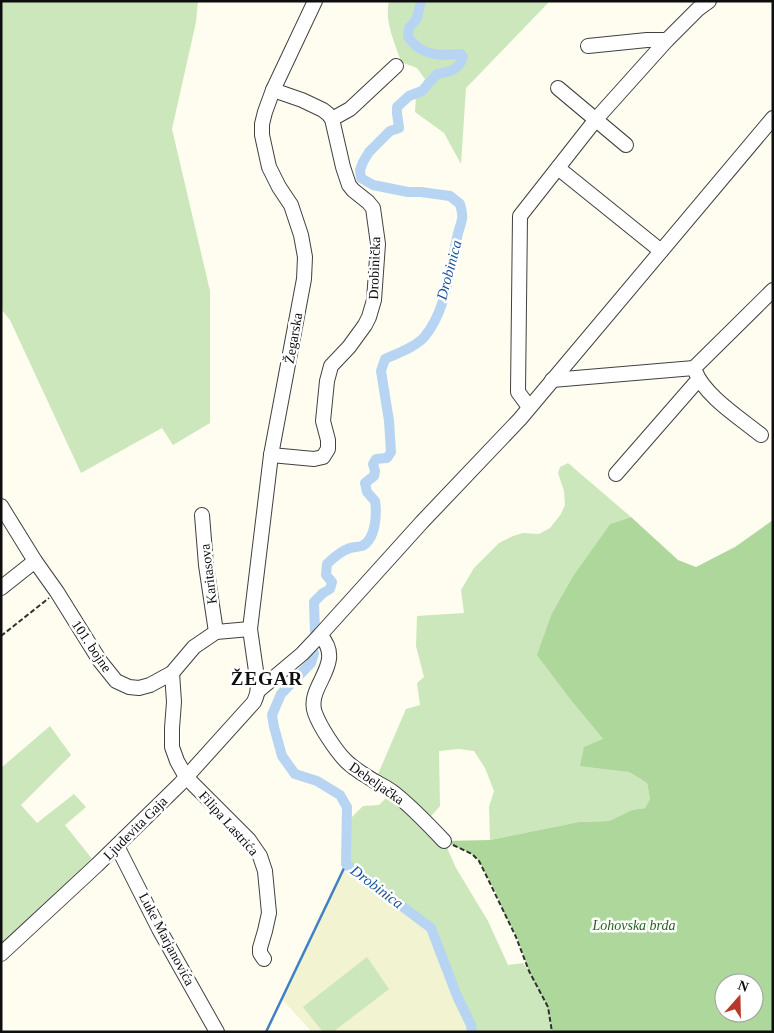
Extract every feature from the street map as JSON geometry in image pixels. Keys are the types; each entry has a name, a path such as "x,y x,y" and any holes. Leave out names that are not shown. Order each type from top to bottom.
{"street":[{"name":"Žegarska","path":"258,691 250,629 271,455 304,280 305,257 301,235 291,205 269,167 262,135 264,118 273,90 315,1"},
{"path":"529,407 518,392 520,216 596,119 667,40 698,9 709,1"},
{"path":"588,46 647,40 667,40"},
{"path":"273,90 323,110 332,119 350,109 396,66"},
{"path":"558,88 626,145"},
{"name":"Ljudevita Gaja","path":"1,954 117,846 186,777 254,702 258,691 302,654 422,522 520,419 773,118"},
{"name":"Drobinička","path":"271,455 314,459 323,457 328,449 328,440 323,421 327,380 331,366 349,347 369,318 374,300 378,244 373,208 352,190 349,185 332,119"},
{"path":"558,168 661,251"},
{"path":"616,474 696,374 773,290"},
{"path":"552,380 696,374"},
{"path":"696,374 715,398 761,435"},
{"name":"101. bojne","path":"1,506 100,661 116,680 128,687 140,688 150,685 172,673 194,647 216,632 250,629"},
{"name":"Karitasova","path":"202,515 206,565 216,632"},
{"path":"1,588 35,561"},
{"name":"Debeljačka","path":"320,635 330,651 324,674 313,700 313,707 325,732 346,761 408,804 444,840"},
{"name":"Filipa Lastrića","path":"172,673 174,702 172,747 176,761 186,777 249,840 260,856 265,871 269,912 260,948 260,953 264,959"},
{"name":"Luke Marjanovića","path":"117,846 217,1032"}],"path":[{"path":"1,636 57,592"},
{"path":"444,840 472,854 479,861 496,893 529,971 548,1007 552,1032"}],"green space":[{"path":"1,1 198,1 196,22 172,129 210,291 210,423 173,445 162,428 81,473 10,320 1,309"},
{"path":"389,1 550,1 466,88 461,164 444,133 415,112 416,96 425,79 417,68 401,62 389,25"},
{"path":"568,463 631,517 610,524 573,576 552,613 574,704 603,739 611,769 629,772 647,783 650,799 645,808 632,810 609,821 579,822 490,840 489,807 494,791 485,768 474,751 459,749 439,751 440,806 426,822 444,841 456,868 488,921 508,965 523,963 529,971 548,1007 552,1032 472,1032 471,1025 457,996 431,928 346,864 347,822 363,806 379,805 392,792 375,781 406,709 420,705 417,683 424,677 416,646 417,616 464,613 461,590 474,568 499,543 523,533 539,534 550,528 561,514 565,505 564,491 558,473 560,467"},
{"name":"Lohovska brda","path":"631,517 678,560 696,567 735,547 773,520 773,1032 552,1032 548,1007 529,971 517,937 479,861 472,854 444,841 490,840 579,822 609,821 632,810 645,808 650,799 647,783 629,772 580,766 584,747 603,739 537,655 552,613 573,576 610,524"},
{"path":"50,726 71,755 21,805 37,823 74,794 86,807 65,825 97,865 1,954 1,768"},
{"path":"346,864 431,928 457,996 471,1025 472,1032 312,1032 282,999"},
{"path":"367,957 389,989 333,1032 323,1032 303,1007"}],"waterway":[{"name":"Drobinica","path":"315,632 314,602 330,589 332,582 326,575 327,564 343,551 367,543 373,532 376,513 375,501 367,492 365,483 374,476 373,464 376,459 387,458 391,452 389,421 381,371 385,359 422,340 432,325 443,302 462,219 460,204 450,196 408,192 373,185 361,178 360,170 369,152 390,131 399,128 397,107 409,96 422,91 437,74 456,68 463,57 461,54 438,55 425,51 408,37 409,28 417,18 421,1"},
{"name":"Drobinica","path":"314,653 311,663 281,694 272,715 282,756 295,774 317,781 340,795 347,807 346,864 431,928 457,996 471,1025 472,1032"},
{"path":"266,1032 346,864"}],"district":[{"name":"ŽEGAR","path":"267,678"}]}
